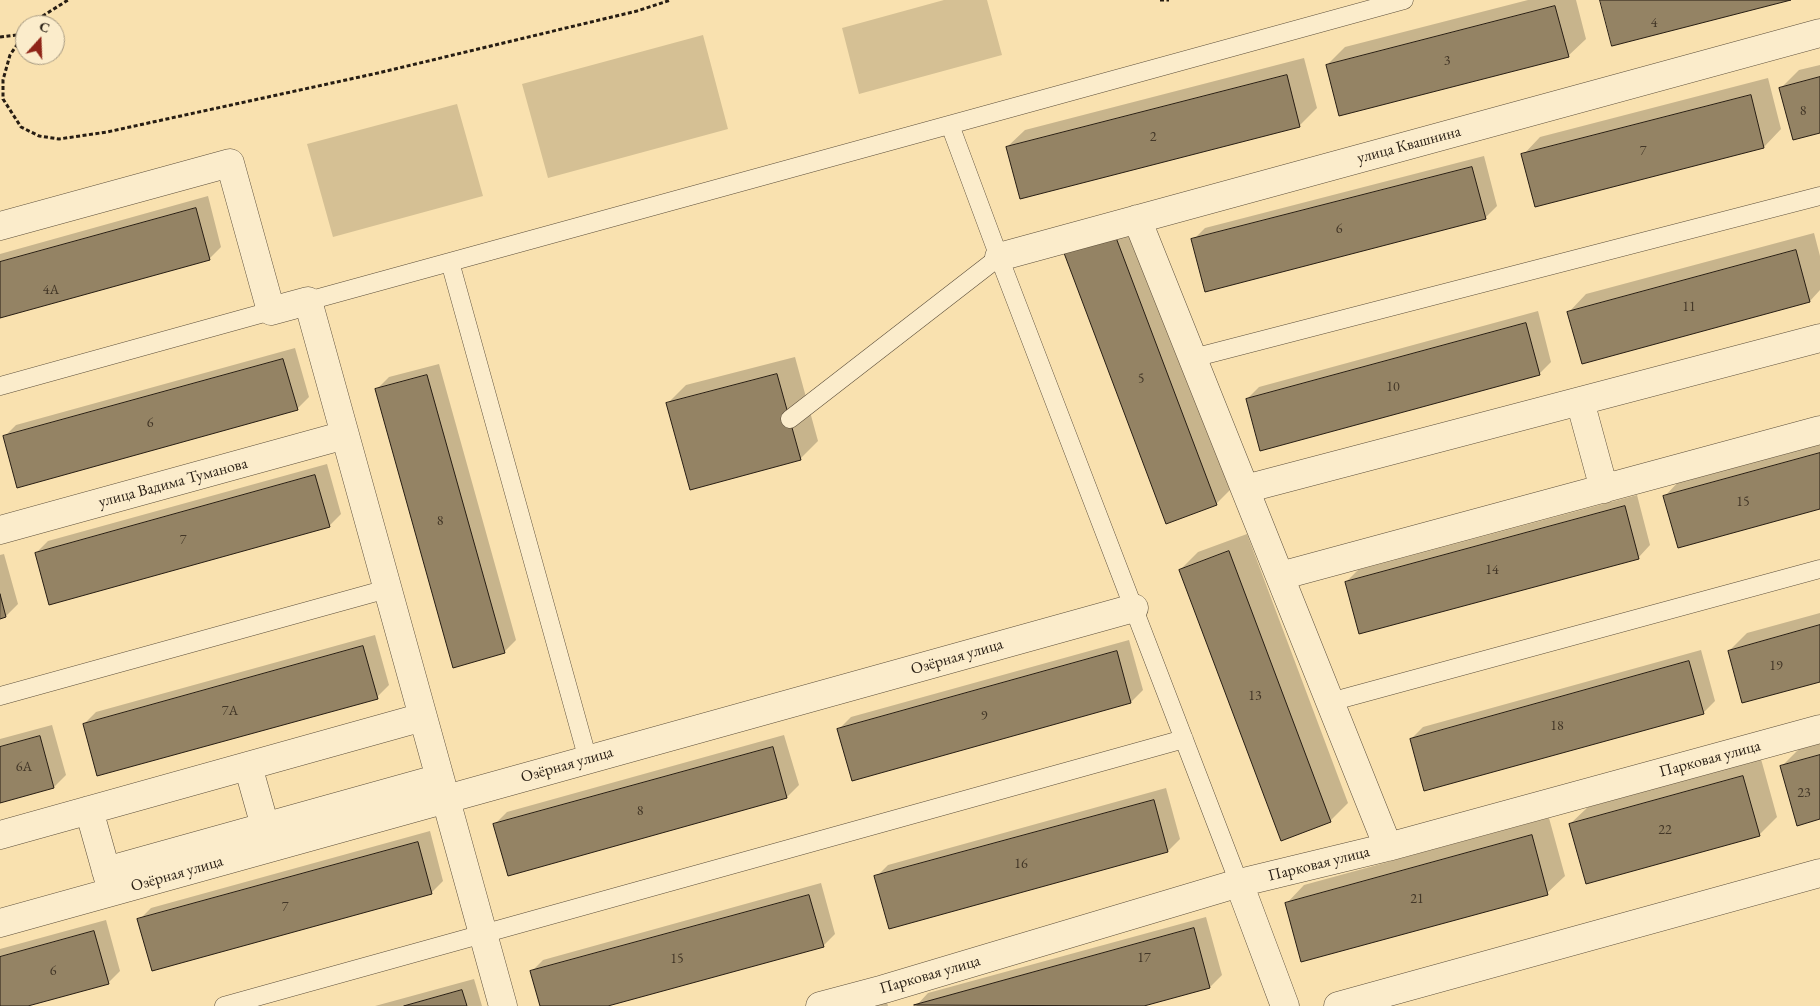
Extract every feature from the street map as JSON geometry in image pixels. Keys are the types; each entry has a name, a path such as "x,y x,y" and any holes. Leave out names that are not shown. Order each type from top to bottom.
{"street":[{"name":"улица Квашнина","path":"999,257 1820,33"},
{"path":"0,226 230,163 271,311 308,301 503,1006"},
{"path":"1137,219 1388,847"},
{"path":"1245,489 1820,338"},
{"path":"1580,401 1604,488"},
{"path":"1280,576 1820,430"},
{"name":"улица Вадима Туманова","path":"0,530 345,435"},
{"name":"Озёрная улица","path":"0,923 109,881 443,788 588,760 1134,608"},
{"path":"0,835 423,717"},
{"name":"Парковая улица","path":"820,1006 886,997 1239,883 1388,847 1820,729"},
{"path":"248,766 268,837"},
{"path":"89,810 109,881"},
{"path":"1338,1006 1820,873"},
{"path":"1239,883 1286,1006"}],"lane":[{"path":"308,301 1404,0"},
{"path":"950,125 1239,883"},
{"path":"1193,358 1820,196"},
{"path":"790,419 999,257"},
{"path":"450,262 588,760"},
{"path":"0,386 271,311"},
{"path":"1330,702 1820,569"},
{"path":"0,696 387,589"},
{"path":"224,1006 1184,739"}],"path":[{"path":"44,15 68,0"},
{"path":"15,48 10,55 3,80 3,99 21,127 39,136 58,139 107,132 378,73 638,11 671,0"},
{"path":"1160,0 1169,0"},
{"path":"0,37 15,35"}],"shaded area":[{"path":"944,0 987,0 1002,55 859,94 842,28"},
{"path":"703,35 728,129 548,178 522,84"},
{"path":"457,104 483,196 333,237 307,144"}],"building":[{"path":"1600,0 1791,0 1612,46"},
{"path":"1555,6 1569,57 1339,116 1326,65"},
{"path":"1287,75 1300,127 1020,199 1006,147"},
{"path":"1820,77 1820,133 1793,140 1779,88"},
{"path":"1751,95 1764,148 1535,207 1521,154"},
{"path":"1472,167 1486,219 1205,292 1191,239"},
{"path":"196,208 210,260 0,318 0,262"},
{"path":"1115,235 1217,505 1166,524 1064,253"},
{"path":"1796,250 1810,302 1582,364 1567,312"},
{"path":"1526,323 1540,375 1260,451 1246,399"},
{"path":"283,359 298,410 17,488 3,436"},
{"path":"777,374 801,460 690,490 666,403"},
{"path":"427,375 505,653 453,668 375,389"},
{"path":"1820,453 1820,509 1678,548 1663,496"},
{"path":"315,475 330,527 49,605 35,553"},
{"path":"1625,506 1639,559 1359,634 1345,582"},
{"path":"1229,551 1331,822 1281,841 1179,570"},
{"path":"0,594 6,617 0,619"},
{"path":"1820,625 1820,682 1742,703 1728,651"},
{"path":"363,646 378,699 97,776 83,724"},
{"path":"1117,651 1131,703 852,781 837,729"},
{"path":"1689,661 1704,714 1424,791 1410,739"},
{"path":"40,736 54,788 0,803 0,747"},
{"path":"773,747 787,798 508,876 493,824"},
{"path":"1820,755 1820,819 1797,826 1780,766"},
{"path":"1743,776 1760,836 1586,884 1569,824"},
{"path":"1154,800 1168,852 889,929 874,876"},
{"path":"1532,835 1548,895 1301,962 1285,903"},
{"path":"418,842 432,894 152,971 137,919"},
{"path":"809,895 824,947 608,1006 540,1006 530,971"},
{"path":"1194,928 1210,988 1144,1006 914,1005"},
{"path":"94,931 109,984 28,1006 0,1006 0,957"},
{"path":"462,990 467,1006 404,1006"}]}
